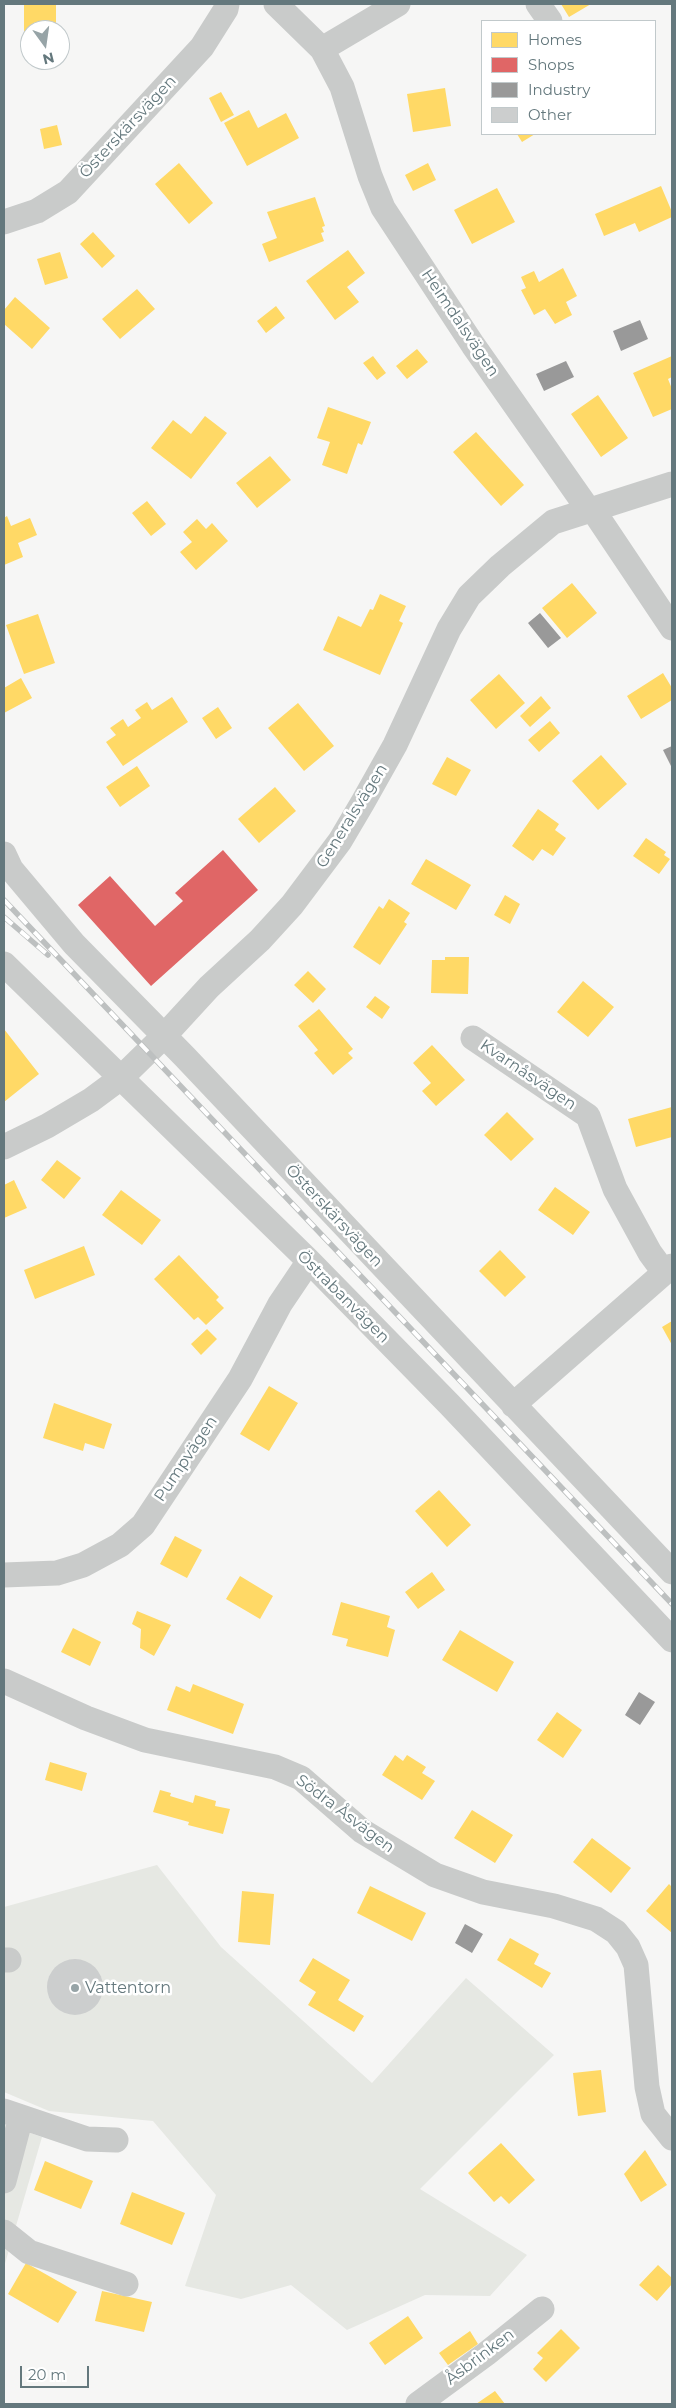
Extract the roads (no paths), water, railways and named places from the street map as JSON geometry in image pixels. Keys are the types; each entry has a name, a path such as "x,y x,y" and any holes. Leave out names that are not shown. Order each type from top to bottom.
{"street":[{"name":"Österskärsvägen","path":"4,222 37,211 68,192 202,47 226,10 227,4"},
{"name":"Heimdalsvägen","path":"276,4 322,50 342,87 370,176 383,208 473,345 588,509 597,516 672,628"},
{"path":"322,50 398,4"},
{"path":"538,4 549,20"},
{"name":"Generalsvägen","path":"4,1147 47,1126 92,1100 122,1077 164,1036 209,987 260,940 292,905 340,841 395,745 449,629 470,596 500,566 553,522 588,509 672,484"},
{"name":"Österskärsvägen","path":"4,854 11,869 74,944 164,1036 672,1572"},
{"name":"Östrabanvägen","path":"4,964 309,1261 450,1405 672,1640"},
{"name":"Kvarnåsvägen","path":"473,1038 588,1116 615,1188 650,1253 668,1269 513,1405"},
{"name":"Pumpvägen","path":"4,1575 57,1573 83,1565 120,1546 143,1524 240,1379 280,1304 309,1261"},
{"name":"Södra Åsvägen","path":"4,1681 86,1718 145,1740 275,1767 301,1778 362,1831 435,1875 483,1892 554,1906 596,1919 616,1932 628,1947 636,1966 647,2087 653,2114 672,2138"},
{"path":"4,2181 12,2114 87,2139 116,2140"},
{"path":"4,2232 29,2252 126,2284"},
{"name":"Åsbrinken","path":"418,2404 486,2354 542,2309"}],"railway":[{"path":"4,900 672,1604"},
{"path":"4,917 48,955"}],"place":[{"name":"Vattentorn","path":"75,1988"}]}
